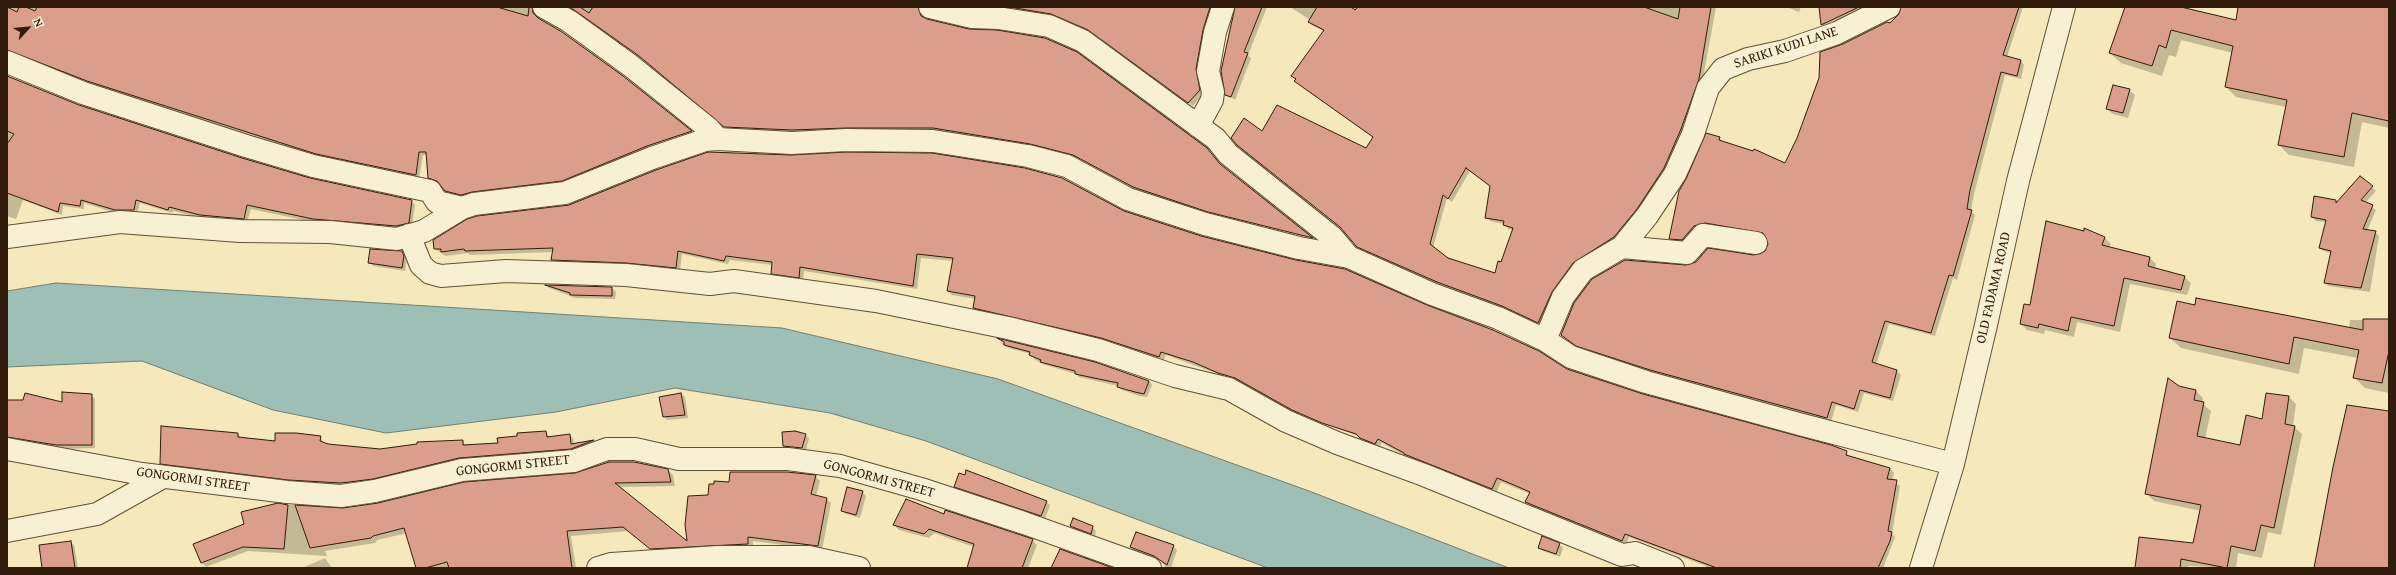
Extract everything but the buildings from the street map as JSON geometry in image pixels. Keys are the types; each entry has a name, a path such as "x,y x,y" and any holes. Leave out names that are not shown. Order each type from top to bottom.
{"street":[{"path":"544,7 569,21 631,66 708,128 718,139"},
{"path":"930,7 972,18 1000,12 1049,26 1084,41 1216,139 1228,154 1332,237 1349,257"},
{"path":"1198,126 1212,100 1213,92 1208,71 1215,32 1223,7"},
{"name":"SARIKI KUDI LANE","path":"1545,340 1563,297 1583,270 1622,246 1647,216 1675,174 1693,134 1708,88 1723,69 1748,59 1785,51 1837,33 1889,7"},
{"name":"OLD FADAMA ROAD","path":"1921,568 1952,464 1986,325 2018,181 2064,7"},
{"path":"7,62 83,93 246,146 313,166 430,191 437,202 462,208"},
{"path":"7,237 120,222 240,231 330,232 397,238 424,231 462,208 474,204 565,193 652,158 705,140 718,139 792,143 846,140 933,141 1028,156 1067,166 1128,198 1206,224 1299,248 1349,257 1432,294 1498,318 1545,340 1571,357 1646,382 1952,464"},
{"path":"409,235 422,265 430,273 441,276 506,271 626,275 710,284 734,281 876,301 1008,328 1098,350 1175,376 1229,389 1286,421 1337,443 1465,491 1622,555 1635,553 1673,568"},
{"path":"1622,246 1687,253 1703,235 1756,243"},
{"name":"GONGORMI STREET","path":"7,449 163,477 287,492 341,496 375,490 462,470 574,461 607,449 635,449 679,460 788,459 840,466 921,489 1024,522 1150,568"},
{"path":"7,530 97,514 163,477"},
{"path":"598,568 611,564 718,557 801,556 859,568"}],"water":[{"path":"56,283 782,328 998,379 1309,491 1509,568 1268,568 926,441 830,413 675,388 556,412 386,433 273,410 142,361 7,367 7,291"}]}
